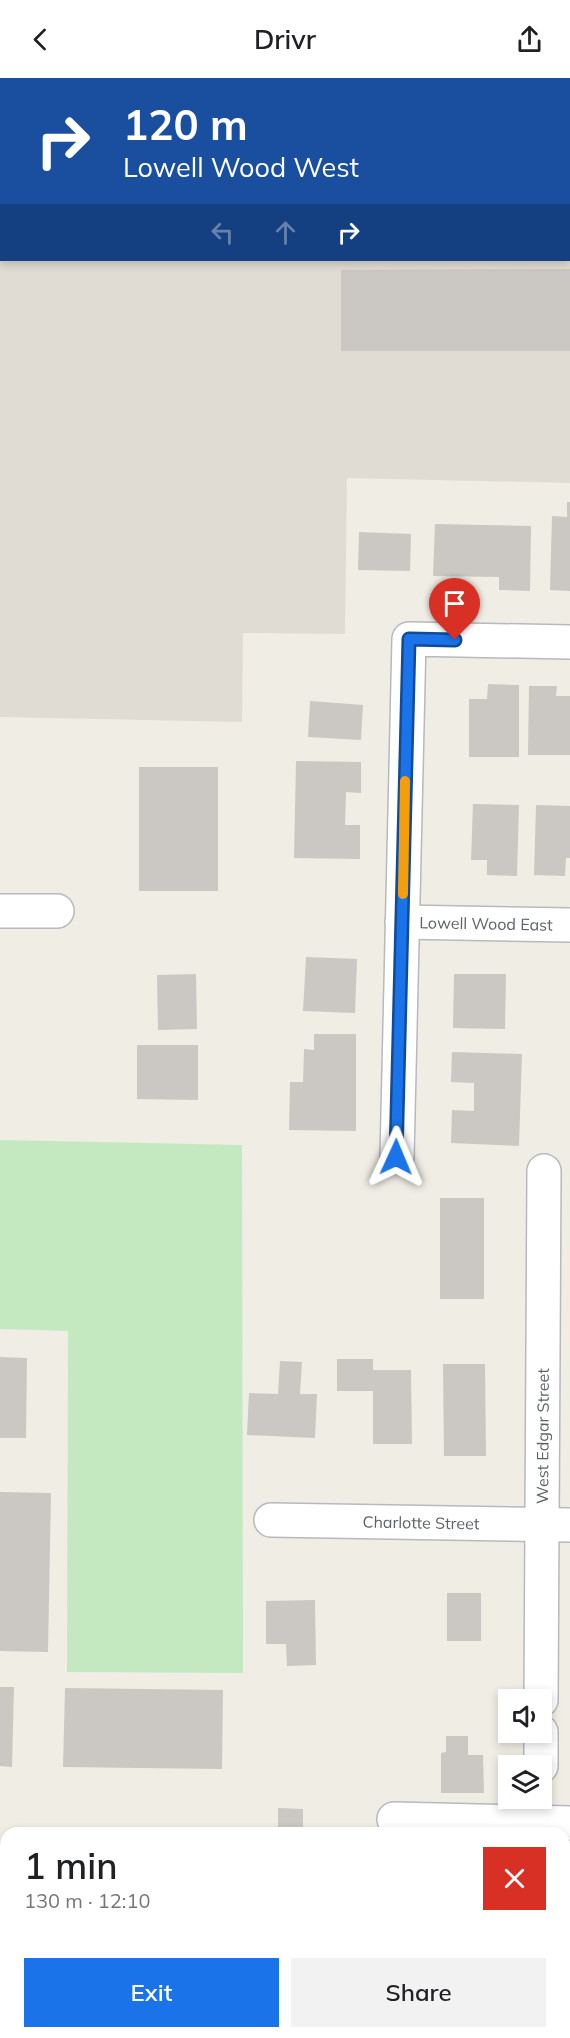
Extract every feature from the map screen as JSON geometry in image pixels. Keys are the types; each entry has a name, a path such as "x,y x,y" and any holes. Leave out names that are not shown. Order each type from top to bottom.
{"street":[{"path":"396,1157 409,639 570,642"},
{"path":"0,911 57,911"},
{"name":"Lowell Wood East","path":"402,922 570,925"},
{"name":"West Edgar Street","path":"542,1689 556,1524 544,1171"},
{"name":"Charlotte Street","path":"271,1520 556,1524"},
{"path":"394,1819 548,1819"}],"shaded area":[{"path":"0,261 570,261 570,483 347,478 345,634 243,633 242,722 0,717"}],"green space":[{"path":"0,1140 242,1145 243,1673 67,1672 68,1331 0,1329"}],"building":[{"path":"570,269 570,351 341,351 341,270"},
{"path":"567,502 570,502 570,591 550,590 552,516 567,517"},
{"path":"435,524 531,526 530,591 499,590 499,577 433,576"},
{"path":"359,532 411,534 410,571 358,570"},
{"path":"488,684 519,685 519,757 469,757 469,699 487,699"},
{"path":"529,686 557,686 556,696 570,696 570,755 528,755"},
{"path":"310,701 363,705 361,740 308,737"},
{"path":"296,761 361,762 361,793 346,792 345,825 360,825 360,859 294,858"},
{"path":"139,767 218,767 218,891 139,891"},
{"path":"473,804 519,805 517,876 487,875 487,860 471,860"},
{"path":"536,805 570,806 570,858 566,858 565,876 534,875"},
{"path":"306,957 357,959 355,1013 303,1011"},
{"path":"196,974 197,1029 158,1030 157,975"},
{"path":"454,974 506,974 505,1029 453,1028"},
{"path":"314,1034 356,1034 356,1131 289,1130 290,1082 303,1082 304,1049 314,1050"},
{"path":"137,1045 198,1045 198,1100 137,1099"},
{"path":"452,1052 522,1054 519,1146 451,1143 452,1110 474,1111 474,1083 451,1082"},
{"path":"440,1198 484,1198 484,1299 440,1299"},
{"path":"0,1357 27,1358 26,1438 0,1438"},
{"path":"337,1359 373,1359 373,1370 411,1370 412,1444 373,1444 373,1391 337,1391"},
{"path":"280,1361 302,1362 300,1394 317,1394 315,1438 247,1435 249,1393 278,1394"},
{"path":"443,1364 485,1364 486,1456 444,1456"},
{"path":"0,1492 51,1493 48,1652 0,1651"},
{"path":"447,1593 481,1593 481,1641 447,1641"},
{"path":"315,1600 316,1665 287,1666 286,1644 266,1644 266,1601"},
{"path":"0,1687 14,1687 12,1767 0,1766"},
{"path":"65,1688 223,1690 222,1769 63,1767"},
{"path":"446,1736 468,1736 468,1755 483,1755 484,1793 441,1793 441,1753 446,1752"},
{"path":"278,1808 303,1809 303,1827 278,1827"}],"slow traffic":[{"path":"403,894 405,781"}],"route":[{"path":"396,1157 409,639 455,640"}]}
